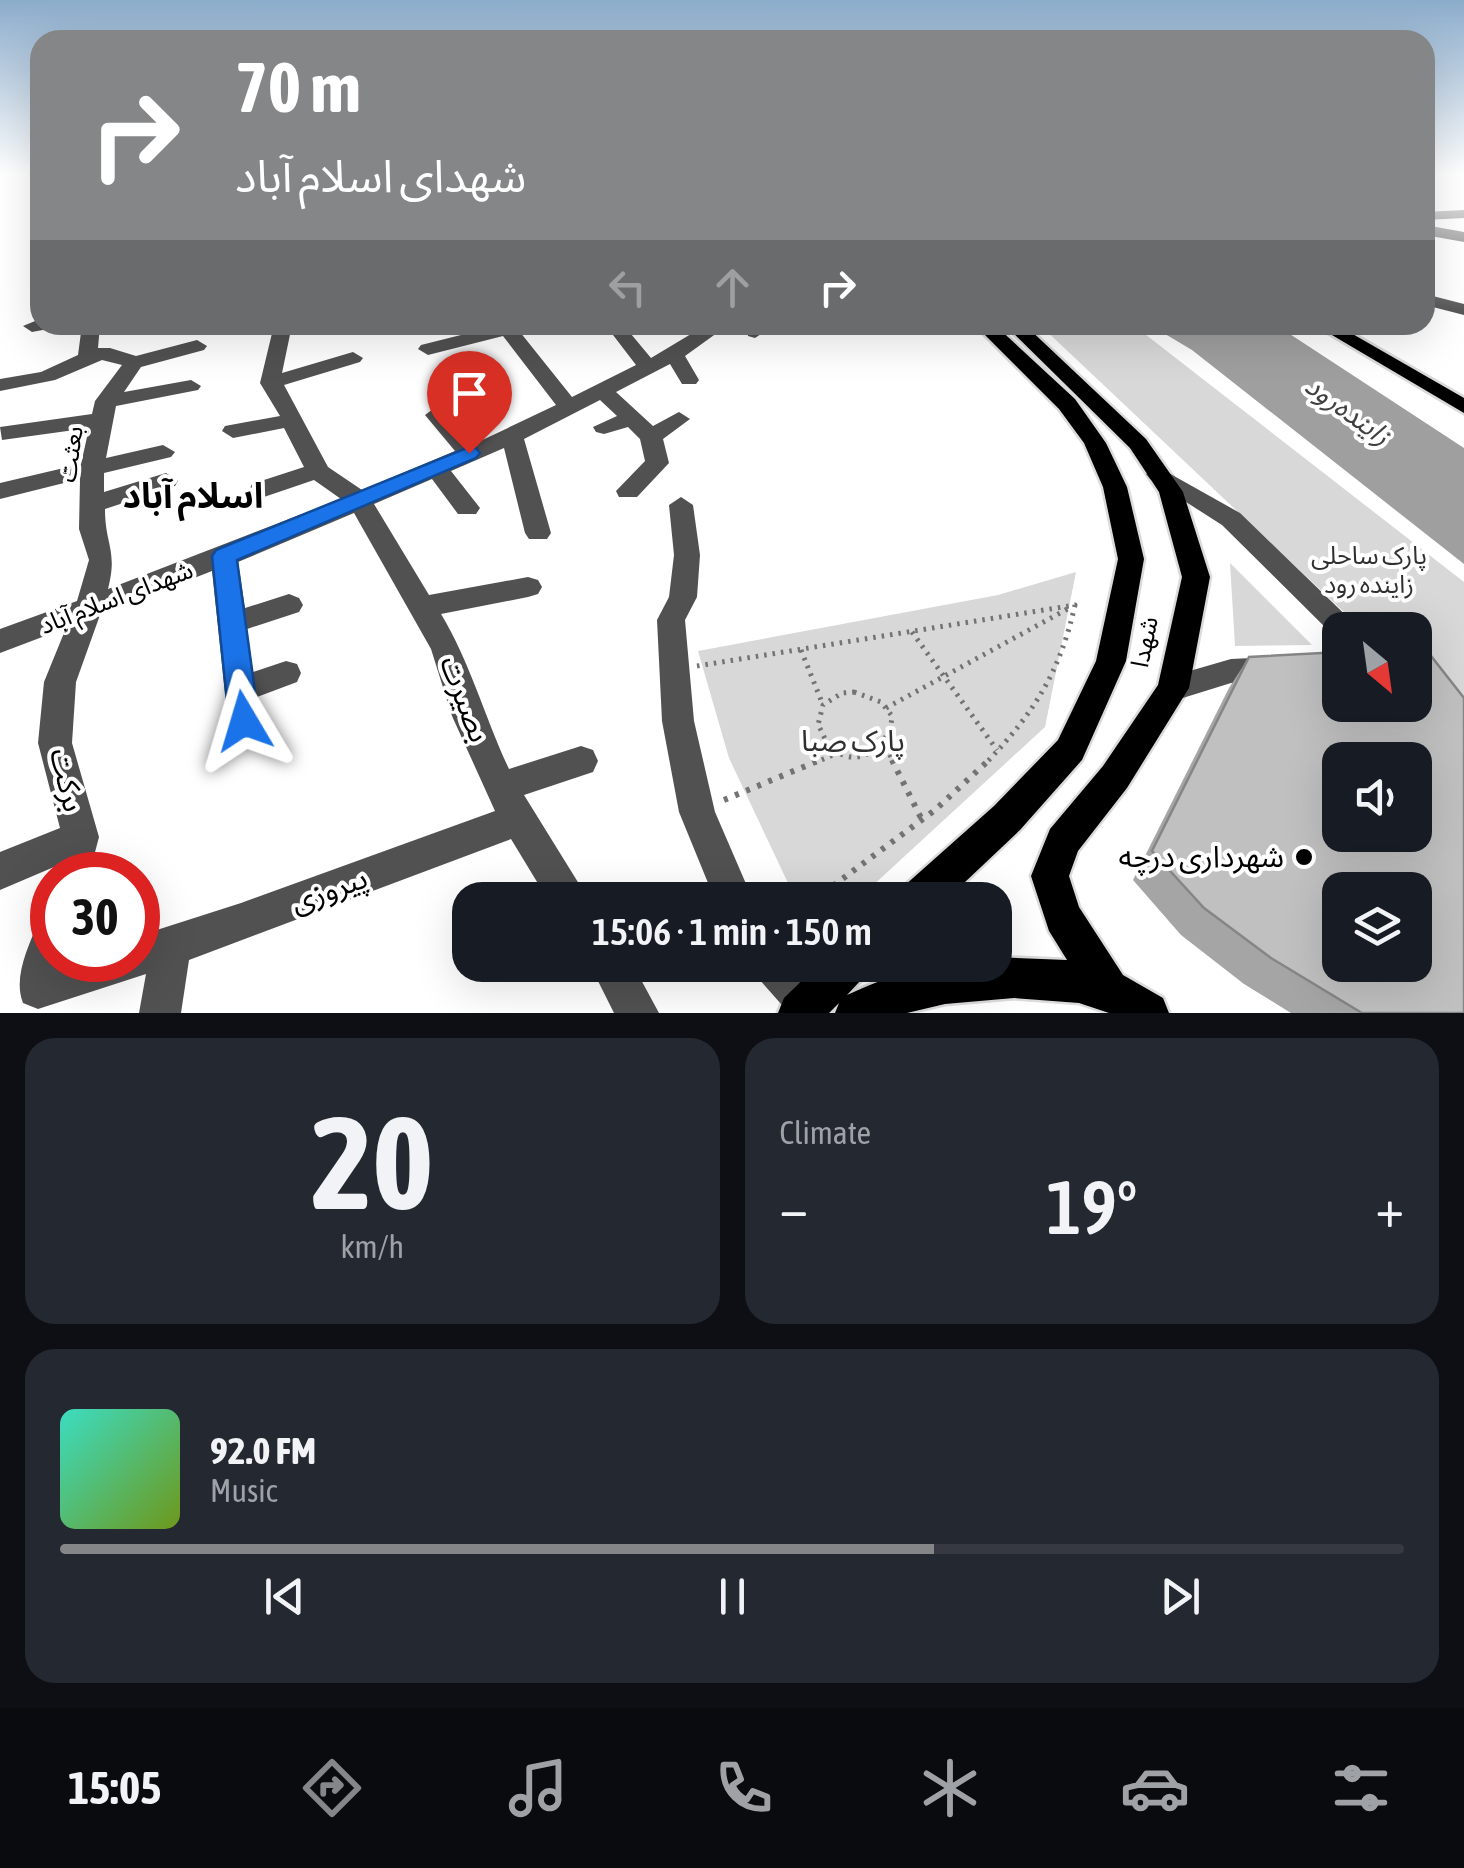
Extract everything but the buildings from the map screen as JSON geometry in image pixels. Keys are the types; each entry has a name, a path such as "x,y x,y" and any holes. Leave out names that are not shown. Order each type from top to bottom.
{"main road":[{"name":"شهدا","path":"938,882 1007,818 1070,750 1111,661 1131,559 1115,487 1095,443 1067,404 995,335"},
{"name":"شهدا","path":"1025,335 1138,444 1171,492 1196,577 1173,688 1114,777 1063,842 1050,876 1063,917 1108,990"},
{"path":"1341,335 1464,408"},
{"path":"1359,335 1464,395"},
{"path":"856,1013 948,980 1048,979 1108,990 1148,1013"},
{"path":"803,1008 830,982"}],"street":[{"path":"1435,229 1464,234"},
{"path":"1435,303 1464,310"},
{"path":"88,355 90,335"},
{"path":"270,382 284,335"},
{"path":"428,350 485,335"},
{"path":"521,335 568,406"},
{"path":"622,335 648,366"},
{"name":"شهدای اسلام آباد","path":"0,641 224,556 512,436 704,335"},
{"path":"0,385 58,374 88,355 118,354 134,363 197,346"},
{"path":"674,354 689,380"},
{"path":"270,382 353,358"},
{"name":"بعثت","path":"89,607 102,560 92,528 92,468 104,410 134,363"},
{"path":"270,382 285,396 298,437 317,471 358,499"},
{"path":"2,433 191,386"},
{"path":"449,388 457,402 436,416 469,453"},
{"path":"601,389 651,437 657,462 628,491"},
{"path":"604,428 630,419"},
{"path":"651,437 679,419"},
{"path":"233,431 293,420"},
{"path":"512,436 538,532"},
{"path":"0,491 163,452"},
{"path":"436,467 467,508"},
{"path":"261,490 317,471"},
{"path":"1158,474 1231,519 1327,612"},
{"path":"92,504 166,481"},
{"name":"بصیرت","path":"358,499 446,648 468,716 510,803 559,882"},
{"path":"681,506 687,555 683,597 671,620 678,721 697,812 726,882"},
{"path":"224,556 242,706 286,674"},
{"path":"422,607 528,587"},
{"path":"232,623 289,605"},
{"name":"برکت","path":"81,837 55,743 60,682 89,607"},
{"path":"1173,688 1231,670 1322,667"},
{"name":"پیروزی","path":"160,949 510,803 581,761"},
{"path":"0,872 81,837"},
{"path":"77,852 81,837"},
{"path":"40,982 38,988 57,982"},
{"path":"157,982 160,1013"},
{"path":"620,982 638,1013"},
{"path":"784,982 803,1008"}],"path":[{"path":"677,669 1075,605"},
{"path":"886,708 1075,605"},
{"path":"839,882 923,822 1019,730 1072,638 1075,605"},
{"path":"912,632 997,750"},
{"path":"801,650 823,705 818,724 822,736 840,752"},
{"path":"697,812 840,752 866,756 886,746 894,728 878,700 854,692 842,693 823,705"},
{"path":"886,746 923,822"}],"green space":[{"name":"پارک ساحلی زاینده رود","path":"1051,335 1146,335 1464,582 1464,753 1432,705 1432,612 1344,612"},
{"path":"1230,563 1312,645 1235,646"},
{"name":"پارک صبا","path":"1076,572 1045,727 877,882 788,882 729,758 698,651 998,595"}],"water":[{"name":"زاینده‌رود","path":"1167,335 1291,335 1464,448 1464,564 1192,350"}],"place":[{"name":"شهرداری درچه","path":"1304,857"}],"district":[{"name":"اسلام آباد","path":"193,496"}],"route":[{"path":"244,721 224,556 469,453"}]}
